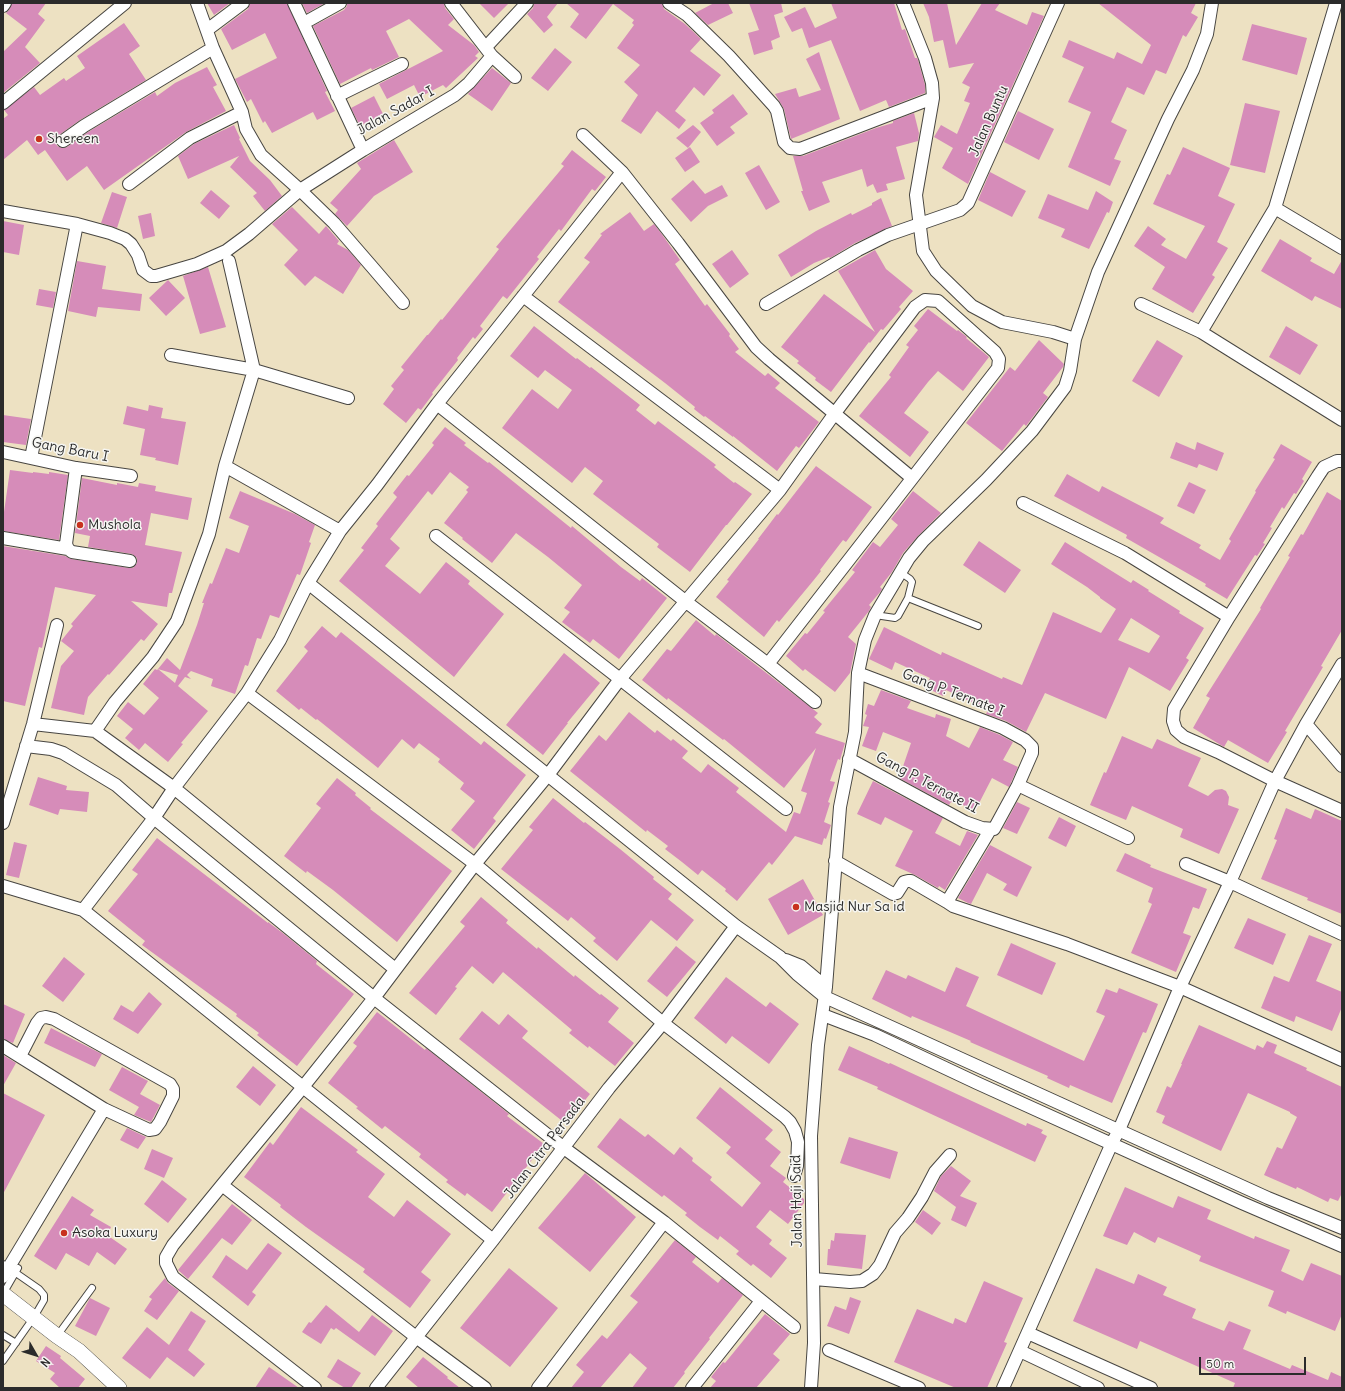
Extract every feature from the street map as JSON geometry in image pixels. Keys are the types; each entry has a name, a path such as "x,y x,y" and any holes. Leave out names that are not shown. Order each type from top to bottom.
{"street":[{"path":"3,103 125,3"},
{"path":"197,3 213,48 242,112 246,129 261,155 300,190 339,229 403,303"},
{"path":"207,30 243,3"},
{"name":"Jalan Sadar I","path":"294,3 363,150 455,95 469,82 489,51 527,3"},
{"path":"304,23 340,3"},
{"path":"451,3 489,51 515,77"},
{"path":"669,3 687,15 729,56 774,106 777,111 784,142 790,148 800,149 934,98"},
{"path":"903,3 925,58 932,83 934,98 916,194 923,251 936,270 972,306 1002,322 1053,332 1075,339"},
{"name":"Jalan Buntu","path":"766,304 858,250 888,235 960,210 968,203 1058,3"},
{"name":"Jalan Haji Said","path":"811,1388 814,1342 814,1279 811,1136 818,1045 826,992 840,807 855,732 858,673 865,640 875,615 909,558 923,541 986,480 1032,431 1066,387 1075,339 1098,272 1168,119 1193,70 1207,34 1212,3"},
{"path":"1201,332 1275,208 1336,3"},
{"path":"63,141 84,126 213,48"},
{"path":"337,96 402,64"},
{"path":"129,184 190,138 242,112"},
{"path":"584,135 622,172 678,243 756,347 769,360 912,478"},
{"path":"3,211 76,224 110,233 125,239 135,250 143,270 151,276 156,276 198,264 226,251 249,234 300,190 363,150"},
{"path":"83,910 247,693 280,640 308,584 340,531 377,485 437,404 622,172"},
{"path":"1275,208 1342,248"},
{"path":"31,458 76,224"},
{"path":"95,731 115,702 153,657 177,621 209,534 225,466 254,370 229,261"},
{"path":"523,296 780,490"},
{"path":"315,1388 173,1277 166,1263 166,1257 173,1244 303,1088 377,994 475,864 548,775 620,678 780,490 835,413 915,307 925,300 938,301 995,352 999,359 998,368 768,664"},
{"path":"1141,304 1201,332 1342,420"},
{"path":"171,354 254,370 348,398"},
{"path":"437,404 685,602 768,664 815,702"},
{"name":"Gang Baru I","path":"3,452 76,468 131,476"},
{"path":"1342,461 1337,461 1324,467 1318,476 1229,617 1174,709 1172,721 1176,730 1184,737 1218,752 1274,781 1342,811"},
{"path":"225,466 340,531"},
{"path":"68,549 66,544 76,468"},
{"path":"1023,503 1125,553 1229,617"},
{"path":"436,536 786,809"},
{"path":"3,538 68,549 72,552 130,561"},
{"path":"308,584 736,926 780,957 797,974 826,992 1119,1130 1268,1198 1342,1228"},
{"path":"3,823 33,724 57,625"},
{"path":"1003,1388 1119,1130 1180,987 1230,882 1274,781 1342,664"},
{"name":"Gang P. Ternate I","path":"858,673 1002,728 1025,740 1032,747 1032,753 1018,785"},
{"path":"247,693 475,864 663,1023 785,1117 790,1122 798,1142 794,1176"},
{"path":"33,724 95,731 174,788 393,972"},
{"path":"1306,724 1342,766"},
{"path":"26,746 51,749 63,753 116,785 154,818 377,994 564,1148 664,1222 794,1327"},
{"name":"Gang P. Ternate II","path":"849,759 965,822 992,830"},
{"path":"947,902 1018,785 1128,838"},
{"path":"835,861 893,894 897,893 904,882 911,881 953,906 1067,944 1180,987 1342,1060"},
{"path":"1186,864 1230,882 1342,934"},
{"path":"3,886 83,910 493,1240"},
{"name":"Jalan Citra Persada","path":"376,1388 493,1240 609,1088 663,1023 736,926"},
{"path":"823,1015 875,1035 1242,1203 1342,1246"},
{"path":"3,1046 104,1108 149,1130 155,1129 160,1122 173,1096 173,1089 170,1084 54,1019 46,1017 41,1018 20,1056"},
{"path":"10,1270 104,1108"},
{"path":"814,1279 850,1282 862,1281 873,1274 880,1265 895,1233 922,1198 935,1172 950,1155"},
{"path":"222,1184 416,1336 485,1388"},
{"path":"538,1388 664,1222"},
{"path":"3,1294 34,1317 56,1336 79,1351 119,1388"},
{"path":"692,1388 761,1300"},
{"path":"1028,1333 1151,1388"},
{"path":"829,1350 919,1388"},
{"path":"1020,1351 1098,1388"}],"lane":[{"path":"875,615 895,618 898,616 908,598 912,582 900,572"},
{"path":"908,598 978,626"},
{"path":"3,1294 10,1270 38,1289 44,1295 44,1300 34,1317 3,1361"},
{"path":"56,1336 92,1288"},
{"path":"3,1335 16,1343"}],"building":[{"path":"12,3 46,3 38,14 45,20 25,47 40,63 3,93 3,52 27,29 6,13"},
{"path":"207,3 230,3 214,15"},
{"path":"250,3 287,3 327,91 325,92 335,111 317,120 313,112 272,133 265,121 263,123 251,99 247,102 235,79 277,58 265,33 232,50 221,29 248,9"},
{"path":"302,3 325,3 307,13"},
{"path":"347,3 444,3 445,8 454,19 448,25 474,45 479,52 475,56 478,58 446,88 443,85 420,97 414,85 387,99 379,84 443,51 409,19 386,31 399,57 372,70 371,68 340,84 313,26 344,10"},
{"path":"479,3 509,3 494,18"},
{"path":"534,3 558,3 547,17 553,25 544,33 527,14 533,8"},
{"path":"566,3 662,3 664,9 685,24 701,39 690,51 721,75 704,96 694,87 675,111 686,120 679,129 657,111 641,134 621,121 638,95 624,82 640,65 617,48 634,25 632,23 634,20 613,4 586,39 570,27 579,14"},
{"path":"714,3 728,3 733,13 708,25 695,13"},
{"path":"749,3 781,3 783,12 774,15 780,37 771,41 773,49 754,55 748,33 759,30"},
{"path":"831,3 894,3 902,30 905,29 915,58 918,60 925,85 925,93 889,107 886,100 860,111 831,40 809,48 802,28 792,32 784,17 805,7 815,28 837,18"},
{"path":"923,3 947,3 956,45 982,3 1000,3 995,10 1027,25 1032,12 1044,16 968,184 942,168 953,148 934,137 941,125 957,134 970,103 964,101 970,87 962,83 974,63 949,68 943,40 934,42 929,17"},
{"path":"1098,3 1196,3 1191,13 1198,17 1186,37 1183,35 1166,74 1156,70 1144,95 1127,87 1111,122 1127,130 1114,159 1121,161 1110,186 1068,167 1091,112 1068,102 1084,67 1062,57 1069,40 1114,59 1117,52 1142,64 1151,45"},
{"path":"124,23 140,46 129,54 146,80 80,120 59,135 56,141 57,146 63,148 67,147 88,132 155,92 157,96 175,83 207,67 217,85 213,87 226,111 186,132 104,190 87,166 67,181 45,150 38,155 27,140 3,160 3,119 8,115 4,110 34,87 40,95 64,78 66,81 85,68 77,56"},
{"path":"1252,24 1307,38 1297,75 1242,60"},
{"path":"555,48 572,62 548,91 531,78"},
{"path":"819,52 840,119 791,139 784,109 775,94 796,88 799,97 821,90 806,59"},
{"path":"492,68 511,83 492,111 468,94"},
{"path":"733,94 748,114 730,127 735,133 717,146 700,123 714,113 712,110"},
{"path":"374,96 383,114 360,126 351,108"},
{"path":"1245,103 1280,111 1265,173 1230,165"},
{"path":"1018,111 1054,129 1039,160 1004,142"},
{"path":"914,113 919,133 918,141 896,147 905,179 886,184 888,190 877,193 873,184 867,187 862,169 822,182 830,202 809,211 801,191 803,191 793,156 803,156 893,123 893,121"},
{"path":"234,125 250,161 270,180 282,196 265,211 253,196 257,193 230,167 239,156 188,179 178,156 194,144"},
{"path":"693,125 701,132 688,148 676,138"},
{"path":"394,140 413,172 374,196 347,226 335,214 338,210 330,203 361,169 357,163"},
{"path":"690,147 700,162 685,172 675,158"},
{"path":"1183,147 1230,168 1218,196 1235,204 1217,242 1228,248 1212,275 1215,277 1193,313 1152,289 1165,267 1134,246 1148,226 1166,239 1161,245 1186,259 1205,226 1153,204 1167,174 1170,175"},
{"path":"572,150 606,177 595,191 592,189 561,231 559,229 537,257 539,259 507,299 503,296 480,326 483,329 475,339 473,337 421,410 418,408 406,423 383,404 394,389 391,386 404,370 401,367 427,335 441,319 442,320 488,263 499,249 496,247 564,166 561,164"},
{"path":"759,165 780,202 766,210 745,173"},
{"path":"990,172 1026,191 1012,217 978,200"},
{"path":"693,180 705,194 722,185 728,196 708,206 691,222 671,199"},
{"path":"211,190 230,206 219,219 200,203"},
{"path":"1096,191 1113,202 1109,213 1107,212 1089,249 1061,237 1065,229 1038,218 1048,194 1088,210"},
{"path":"112,192 127,197 117,228 101,223"},
{"path":"881,198 892,226 855,243 830,258 829,257 814,263 791,277 778,255 816,231 851,213 852,215 872,205 872,203"},
{"path":"292,207 319,234 326,226 339,241 337,244 348,250 361,265 343,294 315,276 305,286 284,265 298,250 272,224"},
{"path":"630,212 644,231 654,224 661,233 680,260 675,264 705,306 707,304 730,334 729,336 739,349 735,352 765,376 768,373 780,383 775,388 819,422 799,448 796,446 777,471 733,436 705,416 704,417 694,409 695,407 665,383 558,302 590,262 584,258 602,235 600,234"},
{"path":"151,213 155,236 143,239 138,216"},
{"path":"3,221 24,225 19,255 3,252"},
{"path":"1280,239 1312,258 1310,261 1334,274 1342,260 1342,309 1315,296 1312,301 1261,271"},
{"path":"732,250 749,274 730,288 712,264"},
{"path":"875,250 886,269 913,291 899,307 901,309 883,330 881,329 870,343 869,342 831,392 815,380 816,378 797,363 799,361 781,347 824,294 875,332 838,271"},
{"path":"77,261 106,266 102,289 142,294 140,311 98,307 96,317 68,311"},
{"path":"208,267 226,327 200,334 183,276"},
{"path":"168,280 185,298 166,316 149,298"},
{"path":"39,289 56,292 53,308 36,305"},
{"path":"928,309 967,337 966,338 989,357 963,391 938,371 928,382 904,413 929,432 910,457 859,416 891,377 889,375 909,347 906,345 918,330 914,326"},
{"path":"534,326 576,359 577,358 590,368 591,367 640,405 636,410 655,425 658,421 716,465 714,467 734,483 735,482 752,494 690,572 657,547 659,544 593,494 603,481 585,467 572,483 502,428 532,389 558,409 572,390 545,370 538,378 510,356"},
{"path":"1286,326 1318,345 1300,375 1269,357"},
{"path":"1039,340 1064,364 1063,367 1043,393 1048,397 1026,426 1024,424 1002,451 966,423 1010,367 1015,371"},
{"path":"1157,340 1183,356 1159,397 1132,381"},
{"path":"149,405 163,408 161,418 186,422 178,465 140,455 145,429 123,424 127,406 148,411"},
{"path":"3,415 31,419 26,445 3,442"},
{"path":"445,427 466,443 464,445 488,463 489,462 571,528 572,526 621,567 640,581 642,578 667,598 619,659 593,639 590,643 562,622 570,612 564,608 582,585 548,557 516,533 492,563 444,523 468,492 466,490 469,487 450,472 432,495 428,491 390,539 400,548 385,566 420,594 446,562 470,581 468,584 504,614 454,677 339,581 364,550 361,548 378,526 376,524 397,497 393,493 434,445 432,443"},
{"path":"1176,442 1195,450 1197,442 1224,453 1217,471 1199,464 1197,468 1170,458"},
{"path":"1281,444 1312,462 1302,479 1304,481 1296,494 1294,493 1284,509 1282,507 1270,527 1272,528 1263,543 1265,544 1257,556 1255,555 1227,599 1205,586 1206,584 1126,538 1127,535 1054,496 1067,474 1099,492 1102,486 1164,518 1160,523 1201,545 1199,548 1220,560 1231,541 1229,539 1256,492 1255,491 1275,459 1273,458"},
{"path":"816,466 872,507 846,542 843,540 813,581 779,622 777,620 764,637 716,597 729,581 727,580 777,514 778,515"},
{"path":"10,470 49,474 49,472 68,475 59,540 3,531 3,519"},
{"path":"82,478 117,485 117,483 138,487 139,483 156,486 155,491 192,498 188,520 151,513 145,545 182,552 172,593 169,593 167,607 131,601 158,624 144,641 141,639 88,697 84,715 51,708 61,666 74,651 61,641 73,626 71,624 96,595 55,587 42,648 39,647 25,706 3,701 3,546 129,568 133,568 137,563 137,558 132,554 88,547 90,536 75,533"},
{"path":"1189,482 1206,490 1194,514 1177,506"},
{"path":"240,491 295,514 315,525 309,542 311,543 300,575 297,574 279,618 270,615 261,639 257,638 248,666 245,665 235,694 211,686 213,679 191,671 187,675 191,679 185,677 178,686 208,711 181,743 183,744 168,762 145,743 139,750 125,738 133,729 117,716 128,702 144,715 159,698 143,684 155,669 157,670 167,658 180,670 197,625 204,603 202,603 210,583 212,584 226,548 239,553 249,526 229,518","holes":["158,669 178,675 175,683"]},
{"path":"913,491 941,513 903,553 892,572 880,587 882,589 881,591 869,605 871,607 869,611 848,637 856,644 850,673 835,692 805,669 803,671 786,656 825,612 823,611 855,572 852,570 873,542 880,547 898,525 891,519"},
{"path":"1327,492 1342,501 1342,630 1321,666 1323,667 1285,731 1287,732 1268,763 1228,740 1224,747 1193,728 1210,698 1206,696 1261,609 1260,608 1290,557 1288,556 1301,534 1303,535"},
{"path":"979,541 1021,570 1005,593 963,565"},
{"path":"1065,542 1131,583 1133,580 1180,611 1179,613 1204,628 1186,658 1189,660 1170,691 1129,667 1106,719 1045,693 1026,732 1006,721 986,714 988,710 946,690 943,696 925,687 930,678 895,662 892,670 869,659 884,627 941,655 942,652 1002,679 1003,677 1022,685 1053,612 1101,633 1116,609 1087,587 1051,564","holes":["1131,618 1160,636 1149,653 1118,640"]},
{"path":"696,620 715,636 716,634 818,713 814,717 822,724 815,733 845,743 840,760 838,759 830,781 835,782 828,802 830,803 824,822 831,825 822,845 795,836 772,865 769,862 737,901 725,891 726,889 702,870 698,875 665,849 668,846 647,830 646,832 570,771 599,735 606,741 629,712 655,733 657,730 671,741 673,739 688,751 682,758 701,773 708,764 739,788 736,792 786,832 794,812 800,814 807,793 801,791 816,748 784,788 724,739 723,740 668,698 667,700 642,680 667,649 671,651"},
{"path":"322,626 336,638 341,632 481,745 484,741 526,775 493,818 496,821 474,849 451,830 475,801 460,789 464,783 438,762 440,759 419,743 414,749 402,739 378,768 317,719 316,720 301,708 299,710 276,691 308,651 304,647"},
{"path":"564,653 600,683 543,755 506,725"},
{"path":"881,690 911,701 907,708 935,718 936,714 951,719 946,736 969,748 980,727 1013,742 1003,760 1018,767 1009,787 992,778 975,811 955,801 954,803 951,802 949,805 899,778 911,743 883,732 876,751 862,746 869,727 863,726 867,715 865,714 868,704 874,706"},
{"path":"1122,736 1152,749 1157,739 1201,758 1188,786 1208,796 1215,790 1222,789 1226,791 1229,797 1228,805 1239,809 1219,854 1180,837 1183,829 1132,806 1126,820 1090,805"},
{"path":"38,777 67,786 66,790 89,792 87,812 60,809 58,815 29,805"},
{"path":"337,778 356,793 355,795 371,808 370,809 452,871 397,942 333,890 307,871 306,873 284,856 321,808 316,804"},
{"path":"873,781 943,818 935,833 960,846 967,831 978,835 945,890 939,886 938,888 895,866 913,831 885,817 881,825 857,814"},
{"path":"553,798 620,849 672,894 668,899 694,920 677,941 651,920 617,961 593,941 596,938 571,917 568,921 501,869 533,830 529,827"},
{"path":"1017,802 1030,808 1017,834 1003,828"},
{"path":"1286,808 1311,819 1315,809 1342,821 1342,914 1307,900 1308,898 1261,879 1277,840 1274,839"},
{"path":"1059,817 1076,826 1066,847 1048,838"},
{"path":"157,838 284,934 317,961 316,964 354,994 297,1066 257,1035 259,1033 236,1016 237,1014 142,945 145,941 108,911 138,874 132,870"},
{"path":"14,842 27,845 19,878 6,875"},
{"path":"990,845 1032,867 1017,897 1003,890 1007,884 987,873 971,904 968,903 958,898"},
{"path":"1125,853 1151,865 1150,867 1207,889 1199,909 1193,907 1183,933 1191,936 1176,972 1131,953 1152,904 1148,902 1153,888 1116,871"},
{"name":"Masjid Nur Sa id","path":"803,879 823,915 788,935 768,899"},
{"path":"481,897 508,920 506,923 537,949 538,947 574,977 575,975 619,1008 608,1022 634,1043 615,1066 569,1033 572,1030 503,972 493,984 472,966 455,987 457,988 436,1015 409,993 465,926 460,922"},
{"path":"1248,918 1286,934 1273,965 1234,948"},
{"path":"1309,935 1332,944 1316,981 1342,992 1342,1007 1332,1031 1296,1016 1294,1022 1261,1008 1274,976 1289,982"},
{"path":"1011,943 1056,963 1042,995 997,975"},
{"path":"676,946 696,962 667,997 647,981"},
{"path":"64,957 85,974 63,1002 42,986"},
{"path":"956,967 979,977 966,1006 1084,1061 1105,1016 1096,1012 1106,989 1117,993 1119,988 1158,1004 1146,1033 1143,1032 1112,1103 1070,1085 1069,1088 1047,1078 1048,1076 970,1042 971,1041 912,1016 911,1018 872,999 886,970 906,979 908,975 945,992"},
{"path":"726,977 766,1007 770,1002 799,1024 769,1064 732,1036 726,1044 694,1018"},
{"path":"149,992 162,1004 138,1034 113,1019 121,1005 133,1012"},
{"path":"3,1004 25,1014 13,1043 3,1039"},
{"path":"482,1011 499,1025 508,1014 528,1031 522,1038 590,1094 566,1124 459,1039"},
{"path":"377,1012 425,1050 426,1048 509,1114 507,1116 544,1144 492,1212 467,1193 465,1196 446,1182 448,1180 419,1157 421,1154 385,1126 382,1129 328,1083 357,1046 353,1043"},
{"path":"1199,1025 1255,1050 1257,1045 1263,1048 1267,1041 1277,1045 1274,1053 1307,1068 1306,1070 1342,1087 1342,1193 1338,1201 1330,1198 1328,1202 1297,1187 1296,1189 1264,1175 1277,1147 1282,1149 1297,1117 1290,1112 1248,1093 1221,1151 1162,1123 1165,1116 1156,1112 1167,1086 1171,1088"},
{"path":"51,1028 102,1054 95,1067 44,1043"},
{"path":"849,1046 889,1064 890,1063 1026,1126 1027,1123 1043,1130 1041,1133 1047,1136 1035,1162 877,1089 878,1087 838,1070"},
{"path":"3,1055 16,1063 3,1086"},
{"path":"253,1066 276,1085 260,1106 236,1087"},
{"path":"122,1067 148,1081 140,1094 160,1105 151,1122 134,1115 139,1107 109,1090"},
{"path":"720,1087 773,1130 765,1139 781,1152 770,1166 786,1178 783,1182 804,1199 804,1203 788,1224 770,1210 756,1227 772,1240 769,1244 787,1258 771,1278 753,1264 751,1266 736,1254 739,1251 720,1236 718,1240 685,1215 687,1213 664,1195 662,1197 597,1147 620,1118 645,1137 648,1134 674,1155 680,1147 693,1158 692,1161 712,1177 710,1180 742,1207 761,1183 726,1153 731,1147 696,1118"},
{"path":"3,1093 45,1115 3,1194"},
{"path":"301,1107 358,1150 356,1152 385,1174 368,1197 394,1217 407,1200 451,1234 421,1272 431,1280 410,1308 363,1272 365,1269 306,1227 280,1207 281,1205 244,1177 270,1142 273,1145"},
{"path":"127,1128 146,1137 138,1149 120,1140"},
{"path":"849,1137 898,1152 890,1179 840,1163"},
{"path":"152,1149 173,1158 164,1178 144,1169"},
{"path":"951,1166 971,1181 960,1196 977,1203 966,1227 951,1220 956,1207 934,1191 941,1176"},
{"path":"585,1173 636,1217 590,1272 538,1228"},
{"path":"162,1180 187,1199 168,1223 144,1204"},
{"path":"1125,1187 1173,1208 1178,1196 1211,1210 1207,1219 1254,1239 1255,1236 1290,1250 1281,1271 1303,1281 1311,1263 1342,1276 1342,1314 1335,1331 1287,1311 1286,1314 1268,1306 1274,1291 1199,1261 1201,1256 1158,1237 1155,1243 1134,1232 1127,1245 1103,1236"},
{"path":"72,1196 94,1210 90,1215 111,1227 107,1235 127,1249 115,1265 97,1252 89,1266 66,1253 56,1270 34,1256"},
{"path":"232,1204 252,1220 232,1245 222,1238 188,1279 178,1270"},
{"path":"923,1210 941,1223 932,1235 915,1222"},
{"path":"835,1233 866,1235 862,1269 827,1265 828,1249 830,1249 831,1240 834,1241"},
{"path":"675,1240 696,1257 692,1262 718,1283 722,1278 743,1295 709,1338 710,1339 673,1388 632,1388 647,1368 630,1353 600,1388 571,1388 584,1372 576,1365 602,1335 607,1339 638,1302 630,1296"},
{"path":"268,1243 282,1253 252,1292 256,1295 248,1306 212,1277 226,1255 247,1270"},
{"path":"509,1268 558,1308 510,1367 460,1328"},
{"path":"1096,1268 1134,1284 1138,1274 1167,1287 1163,1295 1196,1309 1192,1318 1224,1331 1229,1321 1251,1330 1243,1349 1290,1369 1292,1365 1328,1380 1331,1372 1342,1377 1342,1388 1233,1388 1235,1383 1140,1341 1137,1349 1073,1321"},
{"path":"165,1278 168,1283 179,1291 157,1320 144,1311 152,1299 149,1297"},
{"path":"984,1281 1023,1298 1004,1342 1007,1343 987,1388 956,1388 894,1362 917,1309 953,1324 955,1318 966,1323"},
{"path":"850,1297 861,1301 849,1334 827,1326 835,1306 846,1310"},
{"path":"90,1298 110,1308 96,1336 75,1326"},
{"path":"326,1305 359,1332 372,1315 393,1331 375,1356 336,1328 334,1330 331,1328 321,1344 302,1332 309,1322 311,1323"},
{"path":"191,1311 206,1321 188,1350 205,1364 194,1377 167,1357 150,1379 122,1358 147,1327 169,1345"},
{"path":"765,1314 790,1334 773,1354 780,1360 756,1388 710,1388 716,1381 711,1377 723,1362 725,1363"},
{"path":"46,1346 61,1356 60,1358 85,1379 78,1388 60,1388 50,1379 55,1373 36,1361"},
{"path":"423,1357 460,1388 419,1388 406,1377"},
{"path":"338,1359 361,1373 351,1388 345,1388 327,1377"},
{"path":"269,1367 299,1388 255,1388"}],"place":[{"name":"Shereen","path":"39,139"},
{"name":"Mushola","path":"80,525"},
{"name":"Masjid Nur Sa id","path":"796,907"},
{"name":"Asoka Luxury","path":"64,1233"}]}
